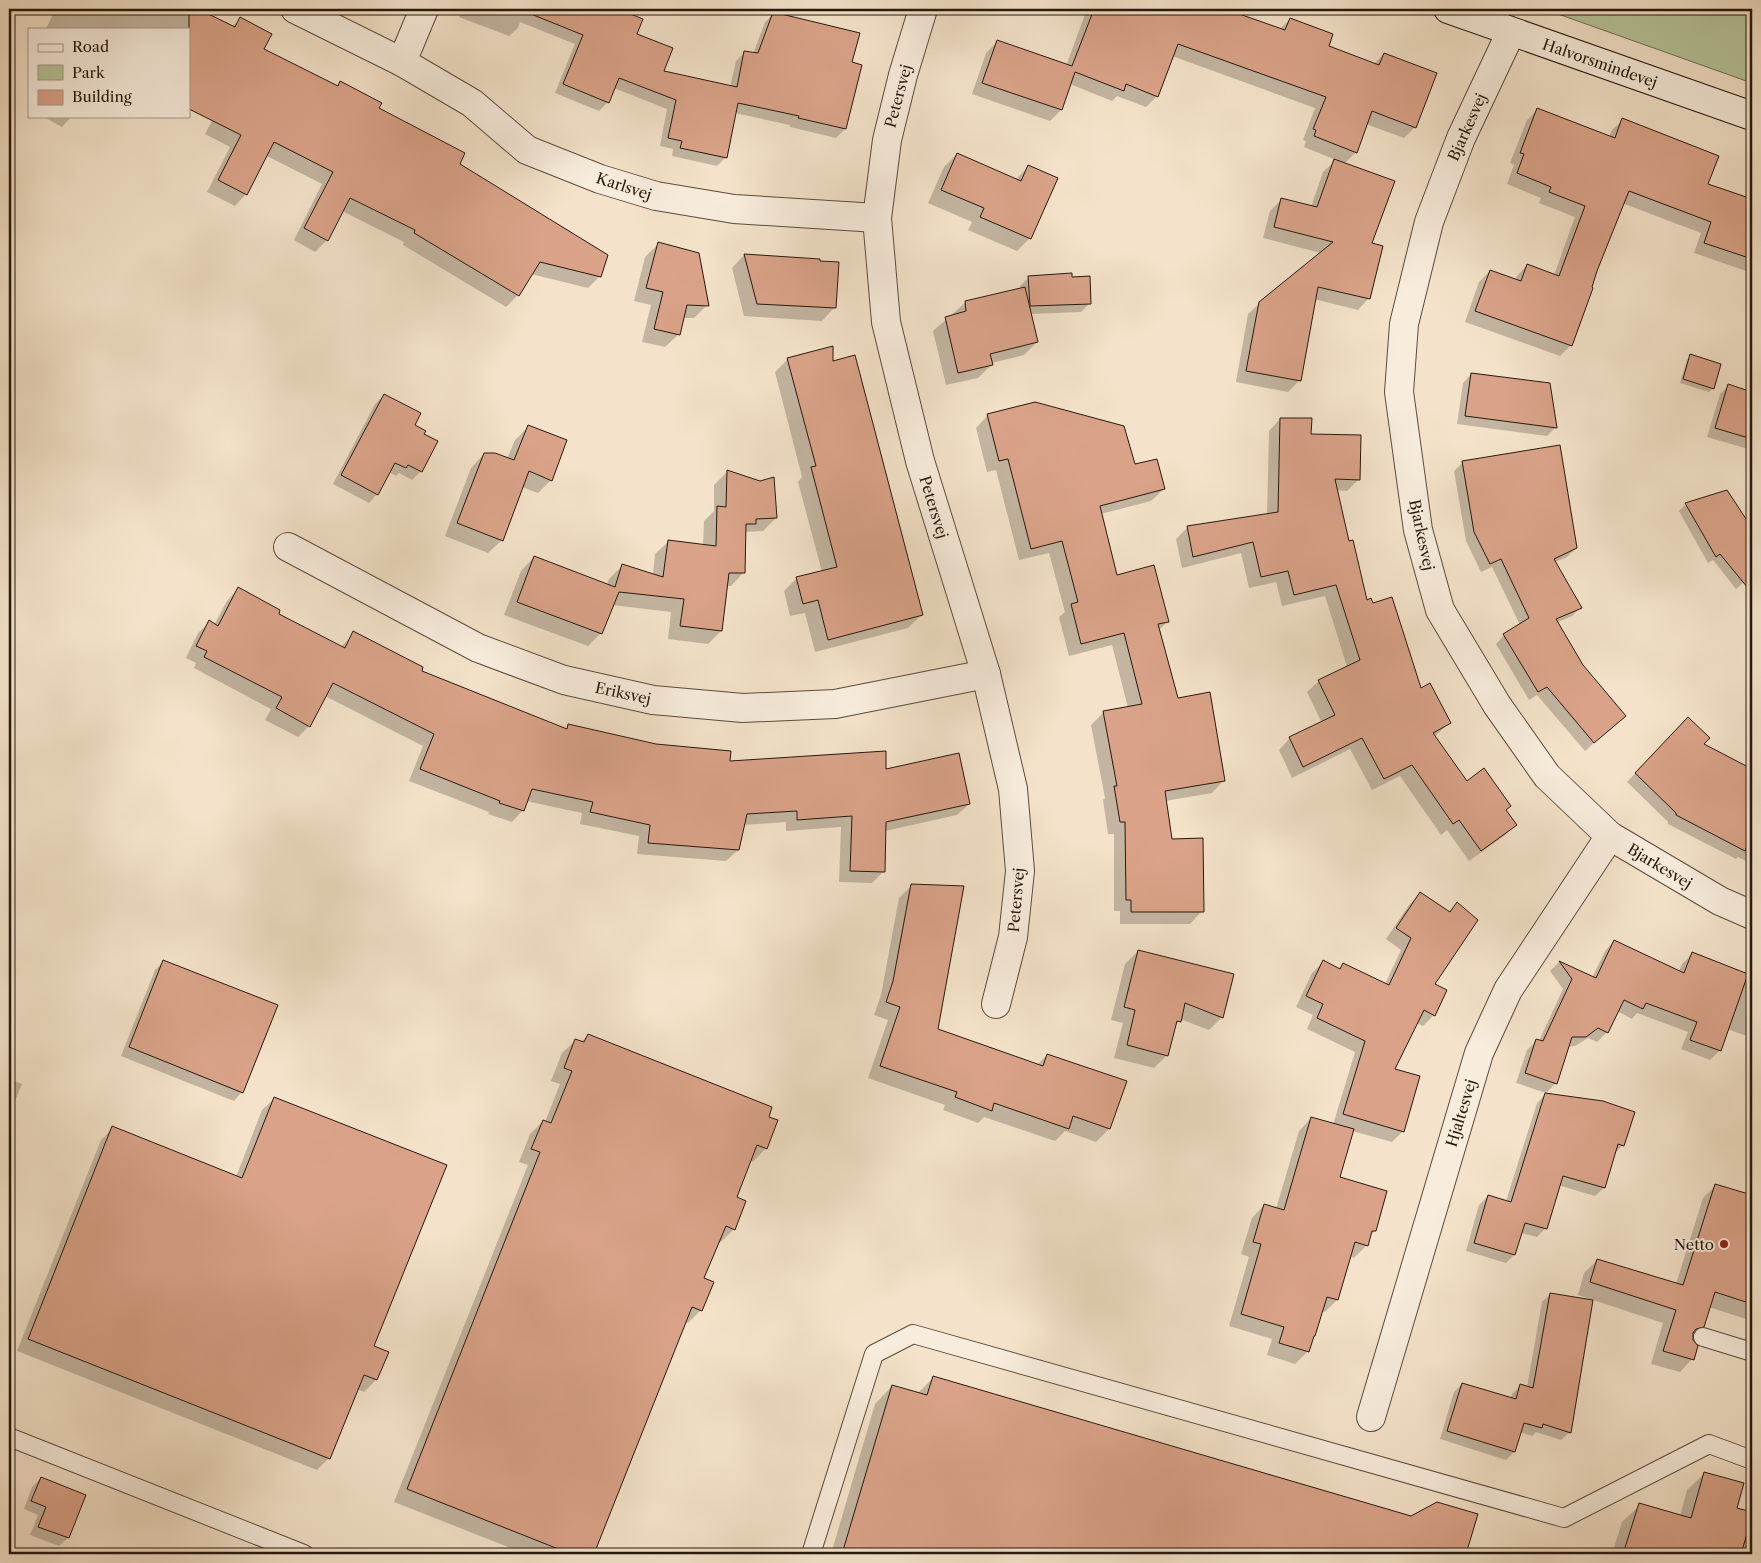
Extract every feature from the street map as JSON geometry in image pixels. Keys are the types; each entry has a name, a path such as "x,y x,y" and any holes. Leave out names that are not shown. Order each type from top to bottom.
{"street":[{"name":"Karlsvej","path":"295,9 402,62 472,103 527,150 600,179 656,196 734,209 877,218"},
{"path":"402,62 424,9"},
{"name":"Petersvej","path":"923,9 903,75 887,140 877,218 889,331 920,461 986,674 1013,789 1020,871 1013,936 996,1004"},
{"name":"Halvorsmindevej","path":"1448,9 1752,116"},
{"name":"Bjarkesvej","path":"1511,32 1461,138 1429,222 1404,324 1399,392 1418,530 1440,610 1497,705 1547,776 1610,836 1720,901 1752,914"},
{"name":"Eriksvej","path":"288,547 478,648 564,680 653,700 744,708 835,704 986,674"},
{"name":"Hjaltesvej","path":"1371,1417 1480,1053 1508,990 1610,836"}],"lane":[{"path":"811,1554 874,1354 913,1334 1564,1518 1709,1444 1752,1460"},
{"path":"1703,1337 1752,1352"},
{"path":"9,1437 304,1554"}],"green space":[{"path":"1544,9 1752,9 1752,83"}],"building":[{"path":"189,9 198,9 235,27 240,17 272,34 264,49 338,86 340,81 382,103 379,108 465,153 460,164 608,255 601,277 540,262 519,296 414,233 415,230 350,198 328,241 304,228 333,172 274,142 247,195 218,180 241,135 190,110"},
{"path":"522,9 618,9 643,19 637,34 673,48 664,71 737,87 744,51 758,53 773,12 860,33 852,62 862,65 846,129 798,118 799,116 738,103 727,158 680,148 682,141 668,138 676,100 619,78 609,103 563,84 583,35"},
{"path":"1094,9 1225,9 1285,30 1290,18 1333,34 1329,46 1379,65 1384,53 1437,73 1416,128 1372,111 1357,153 1314,136 1316,130 1313,129 1326,97 1178,44 1158,97 1126,84 1124,91 1075,72 1062,110 982,83 997,40 1072,66"},
{"path":"1537,108 1615,138 1622,118 1719,156 1708,184 1752,199 1752,259 1704,243 1711,222 1629,191 1597,271 1593,288 1572,346 1475,311 1490,270 1521,281 1527,264 1559,276 1585,206 1549,192 1551,187 1517,173 1524,154 1520,153"},
{"path":"957,153 1021,181 1028,165 1058,178 1031,239 980,217 984,208 941,190"},
{"path":"1334,159 1395,181 1372,243 1383,246 1370,299 1318,287 1301,381 1246,371 1259,302 1333,242 1274,227 1281,198 1317,207"},
{"path":"658,242 699,253 709,306 687,305 680,335 654,329 663,292 646,288"},
{"path":"744,254 839,262 836,308 757,304"},
{"path":"1072,273 1072,277 1090,276 1091,304 1030,306 1028,276"},
{"path":"1025,287 1038,342 990,354 993,365 958,373 945,317 966,311 965,301"},
{"path":"833,346 833,361 855,355 923,615 828,640 818,600 803,604 796,577 837,567 811,467 816,466 787,358"},
{"path":"1690,354 1721,364 1714,389 1683,379"},
{"path":"1471,373 1550,383 1557,428 1465,416"},
{"path":"1728,384 1752,392 1752,439 1715,428"},
{"path":"384,394 421,413 415,425 426,431 424,434 438,441 422,472 408,465 406,468 395,463 378,495 341,475"},
{"path":"1035,402 1124,426 1135,464 1157,459 1165,489 1100,506 1117,575 1154,565 1169,622 1158,624 1178,698 1210,692 1225,781 1165,791 1172,839 1203,838 1204,912 1131,912 1131,900 1126,900 1125,822 1120,822 1114,786 1117,786 1103,711 1142,704 1124,633 1081,644 1071,604 1078,602 1062,541 1031,549 1008,459 999,461 987,414"},
{"path":"1280,418 1312,418 1311,434 1361,435 1360,480 1335,479 1349,541 1353,540 1367,600 1371,598 1373,603 1392,597 1421,688 1430,683 1451,723 1433,733 1467,781 1484,768 1511,806 1506,810 1517,825 1481,851 1459,820 1453,824 1412,765 1384,779 1362,738 1303,767 1289,737 1335,715 1318,680 1360,660 1336,585 1294,595 1288,571 1261,577 1253,542 1193,557 1187,526 1278,512"},
{"path":"528,425 567,440 552,481 529,471 503,541 457,523 484,453 495,453 514,460"},
{"path":"1560,445 1577,548 1554,559 1582,608 1556,619 1583,665 1626,716 1594,743 1547,687 1538,692 1503,634 1529,618 1501,559 1490,564 1474,532 1462,461"},
{"path":"727,470 760,481 774,477 777,518 756,519 756,524 746,524 745,573 729,573 722,631 680,626 684,599 619,592 602,634 517,602 534,556 615,587 622,564 663,577 668,540 716,546 717,506 726,507"},
{"path":"1727,490 1752,528 1752,593 1720,554 1716,557 1685,503"},
{"path":"238,587 280,610 279,614 345,648 353,631 423,667 422,671 567,729 568,724 656,744 731,751 730,761 886,751 886,769 959,753 970,804 886,822 885,872 850,871 852,816 797,820 797,811 747,814 739,850 648,843 650,825 590,812 593,802 532,789 524,811 499,803 500,801 420,769 434,734 333,683 310,727 276,708 282,697 204,657 207,651 196,646 209,620 218,626"},
{"path":"1688,717 1710,738 1704,744 1752,769 1752,836 1745,851 1676,815 1635,773"},
{"path":"911,884 964,886 938,1029 1043,1066 1047,1054 1127,1081 1110,1129 1073,1116 1069,1129 994,1103 992,1111 955,1097 957,1092 880,1066 900,1007 886,1002 893,981"},
{"path":"1420,892 1450,912 1457,902 1478,920 1435,984 1447,990 1435,1016 1424,1010 1395,1069 1420,1076 1404,1132 1343,1114 1365,1041 1317,1018 1323,1004 1306,996 1323,960 1340,969 1343,963 1389,985 1411,938 1396,928"},
{"path":"1614,940 1684,973 1692,952 1748,974 1721,1051 1690,1040 1697,1022 1646,1003 1643,1009 1624,1000 1608,1033 1598,1028 1586,1037 1572,1037 1557,1084 1525,1073 1536,1039 1543,1041 1572,979 1559,961 1596,978"},
{"path":"1138,950 1234,974 1223,1018 1185,1003 1181,1022 1177,1021 1168,1056 1127,1045 1135,1010 1124,1007"},
{"path":"163,960 278,1005 243,1093 129,1047"},
{"path":"588,1034 772,1107 769,1117 778,1120 767,1149 757,1145 737,1197 746,1201 735,1230 726,1226 704,1278 714,1282 702,1311 692,1307 594,1554 571,1554 407,1489 540,1152 531,1149 543,1120 551,1123 572,1071 564,1068 575,1039 584,1042"},
{"path":"1545,1093 1603,1101 1635,1112 1624,1146 1618,1144 1605,1188 1563,1176 1547,1229 1525,1223 1515,1255 1474,1243 1488,1195 1511,1202"},
{"path":"274,1097 447,1165 374,1346 389,1352 377,1380 364,1375 330,1459 28,1339 112,1126 242,1178"},
{"path":"1311,1117 1354,1129 1340,1177 1387,1191 1376,1231 1372,1231 1368,1246 1355,1242 1338,1300 1327,1297 1309,1352 1279,1343 1284,1327 1241,1314 1261,1244 1253,1242 1264,1204 1284,1210"},
{"name":"Netto","path":"1715,1184 1752,1195 1752,1304 1715,1292 1704,1327 1696,1329 1693,1333 1693,1340 1698,1346 1694,1360 1663,1351 1676,1310 1590,1282 1597,1259 1683,1285"},
{"path":"1550,1293 1593,1300 1571,1433 1543,1424 1542,1428 1524,1423 1515,1452 1447,1431 1462,1383 1516,1399 1520,1384 1533,1388"},
{"path":"933,1376 1411,1516 1437,1502 1478,1514 1466,1554 842,1554 892,1385 927,1395"},
{"path":"1704,1472 1744,1483 1737,1508 1752,1512 1752,1517 1741,1554 1623,1554 1639,1503 1691,1518"},
{"path":"41,1477 86,1495 69,1538 38,1527 46,1507 31,1501"}],"place":[{"name":"Netto","path":"1724,1244"}]}
